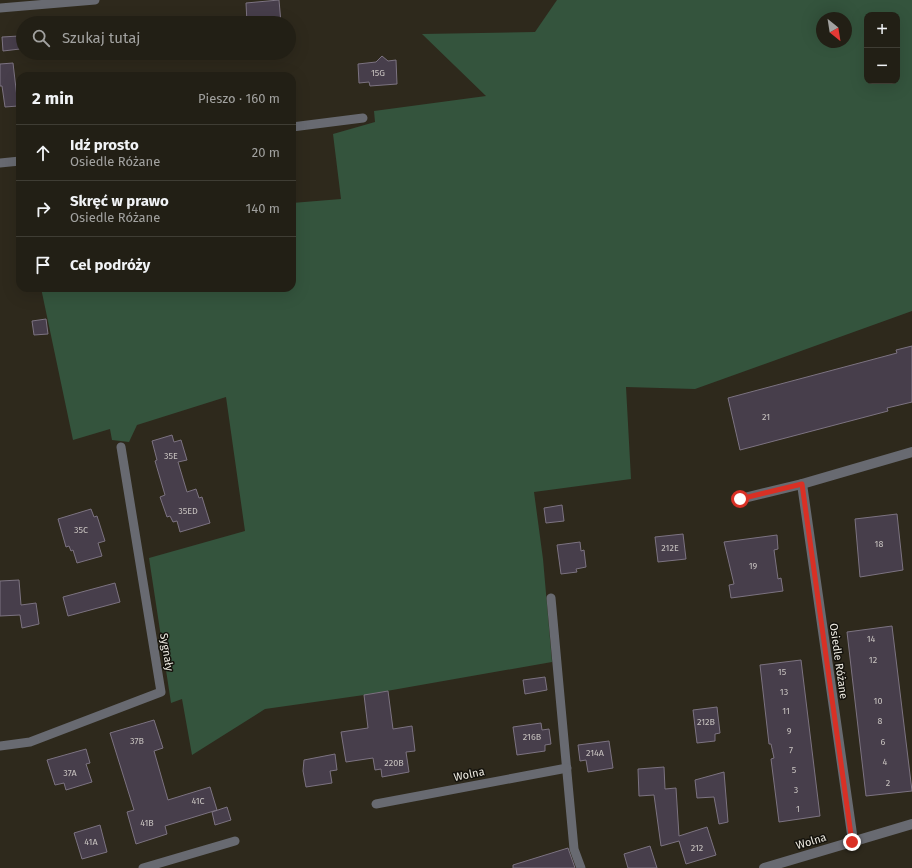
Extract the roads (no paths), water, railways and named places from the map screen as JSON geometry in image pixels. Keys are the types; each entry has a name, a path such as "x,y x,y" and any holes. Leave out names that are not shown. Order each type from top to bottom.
{"street":[{"path":"740,499 802,484 912,452"},
{"name":"Osiedle Różane","path":"802,484 852,842"},
{"name":"Wolna","path":"764,868 912,824"}],"lane":[{"path":"0,8 95,0"},
{"path":"296,126 363,118"},
{"path":"0,163 16,161"},
{"name":"Sygnały","path":"0,746 30,742 162,692 122,447"},
{"path":"551,598 574,849 581,868"},
{"name":"Wolna","path":"376,804 567,768"},
{"path":"143,868 235,841"}]}
